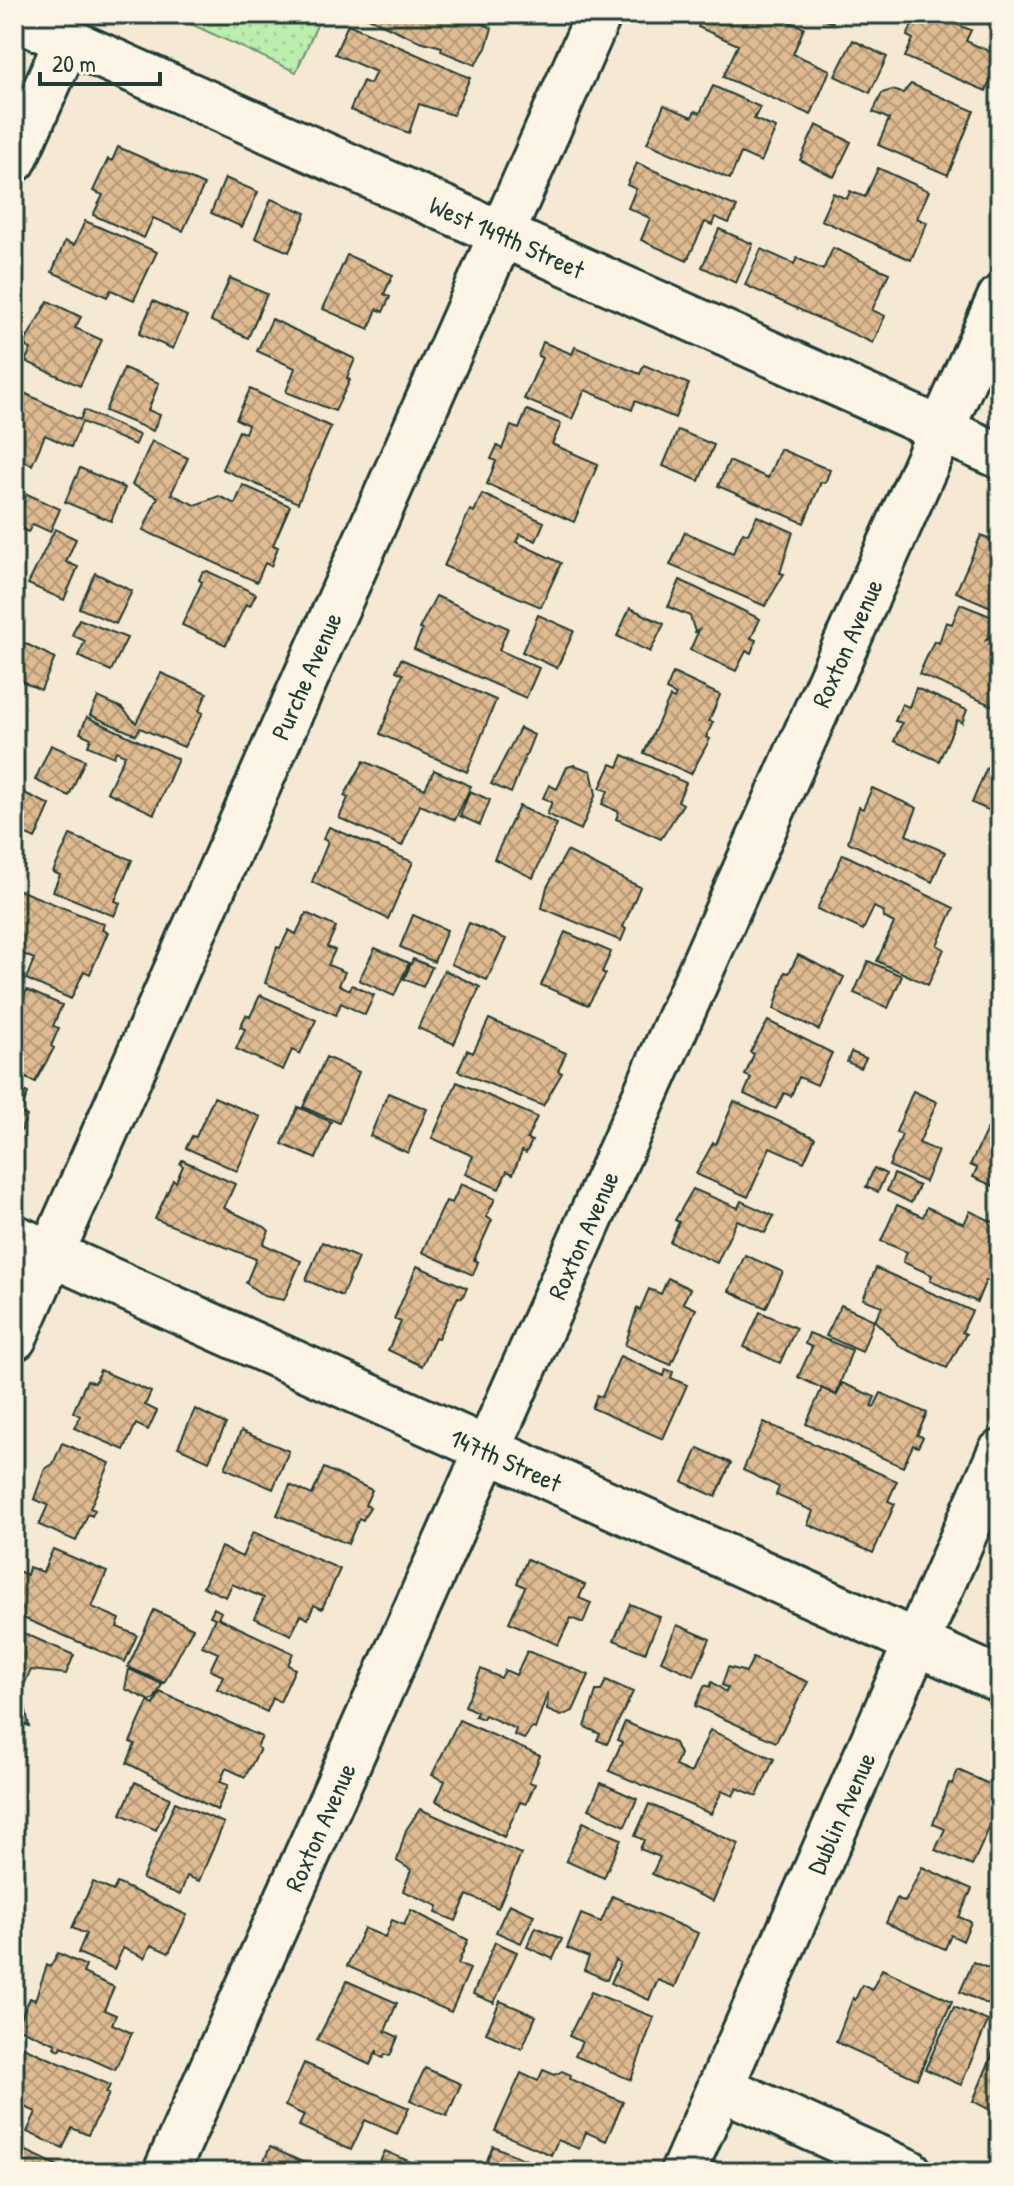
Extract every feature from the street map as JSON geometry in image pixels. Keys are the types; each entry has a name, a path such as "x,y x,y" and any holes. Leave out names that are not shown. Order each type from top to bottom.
{"street":[{"name":"Purche Avenue","path":"14,1338 33,1245 599,14"},
{"name":"West 149th Street","path":"14,17 1000,456"},
{"path":"14,160 67,41"},
{"name":"Roxton Avenue","path":"166,2172 1000,298"},
{"name":"147th Street","path":"33,1245 486,1452 1000,1680"},
{"name":"Dublin Avenue","path":"683,2172 1000,1453"},
{"path":"720,2087 909,2172"}],"green space":[{"path":"169,14 322,14 296,72"}],"building":[{"path":"463,14 492,28 486,48 475,65 441,51 442,47 419,41 362,15"},
{"path":"704,14 772,14 804,28 793,54 830,70 811,115 723,77 738,45 698,27"},
{"path":"811,14 836,14 832,23"},
{"path":"907,14 957,14 953,23 971,30 966,41 1000,56 986,91 905,57 913,39 907,36 912,25 903,22"},
{"path":"348,24 470,78 453,115 419,104 409,133 350,110 363,81 370,84 376,72 335,54"},
{"path":"853,40 887,57 870,93 835,76"},
{"path":"911,84 974,111 948,175 878,145 889,119 873,112 882,93 892,90 903,93"},
{"path":"713,86 760,107 754,119 776,128 761,162 741,153 730,179 647,143 664,105 692,117 695,111 700,113"},
{"path":"816,125 851,142 834,177 800,160"},
{"path":"118,147 204,185 183,231 153,218 144,238 93,215 103,195 93,191 108,159 112,161"},
{"path":"637,163 737,207 729,223 715,217 712,225 705,222 687,261 641,240 650,218 628,208 636,189 627,185"},
{"path":"878,168 929,191 917,218 927,223 911,260 821,220 833,193 847,199 850,191 865,197"},
{"path":"225,178 258,192 242,227 211,213"},
{"path":"271,199 306,213 289,252 255,238"},
{"path":"85,221 157,252 134,300 111,290 107,297 52,272 65,241 74,245"},
{"path":"719,229 753,244 736,283 702,267"},
{"path":"833,248 889,273 872,310 885,316 873,343 745,285 761,249 794,264 797,258 823,270"},
{"path":"347,255 393,275 384,294 390,297 383,312 377,309 369,329 323,309"},
{"path":"230,278 267,294 248,338 211,321"},
{"path":"48,301 81,317 75,328 102,340 80,386 25,361 31,349 26,347 26,340"},
{"path":"153,301 187,316 173,349 139,334"},
{"path":"272,319 355,359 347,378 350,380 335,411 286,392 295,368 257,351"},
{"path":"543,342 572,354 575,347 640,374 644,365 689,384 675,418 635,401 632,410 585,390 572,419 524,399 542,358 538,356"},
{"path":"124,368 159,383 148,410 160,415 153,431 105,411"},
{"path":"14,388 80,420 84,410 139,435 135,445 82,422 71,447 45,435 32,465 14,457"},
{"path":"250,389 331,427 298,503 222,469 239,431 245,433 248,425 236,419"},
{"path":"527,410 561,424 552,444 598,464 574,522 487,484 496,461 491,459 497,446 502,449 511,426 519,429"},
{"path":"678,430 714,445 699,481 663,466"},
{"path":"152,441 188,458 171,494 195,505 219,496 235,504 243,485 290,506 273,545 278,547 271,566 265,563 257,582 143,530 158,497 132,485"},
{"path":"780,449 830,470 825,483 821,482 804,523 718,486 729,461 768,478"},
{"path":"80,468 125,488 111,521 65,502"},
{"path":"27,494 60,509 50,532 33,524 28,532 17,527 14,532 14,500 23,504"},
{"path":"482,494 544,522 536,541 520,534 516,542 561,563 541,607 444,566 470,510 474,512"},
{"path":"757,516 793,532 780,573 784,574 765,606 670,565 685,532 733,553 743,532 748,534"},
{"path":"55,529 76,539 66,562 78,567 64,600 28,584"},
{"path":"981,535 1000,544 1000,611 956,592"},
{"path":"207,571 256,594 250,606 246,604 226,645 182,625 202,582 199,580 202,573"},
{"path":"95,573 132,591 116,624 79,608"},
{"path":"680,580 760,619 751,638 756,640 751,653 746,651 736,671 690,650 699,630 695,632 690,616 668,607"},
{"path":"436,596 508,628 499,650 539,668 526,698 414,649 422,630 419,629"},
{"path":"960,604 1000,620 1000,634 991,630 986,640 992,636 1000,640 1000,709 919,674 934,641 939,643 946,622 952,624"},
{"path":"630,608 664,624 650,652 617,636"},
{"path":"538,615 574,631 557,668 522,652"},
{"path":"79,619 127,638 111,671 78,656 85,641 72,635"},
{"path":"14,638 55,658 41,690 14,678"},
{"path":"401,659 496,700 467,772 380,734 403,674 396,671"},
{"path":"161,673 207,693 199,711 203,713 184,747 140,728 136,735 90,715 98,697 122,708 136,723"},
{"path":"673,673 720,695 709,721 713,722 706,737 710,739 691,774 644,753 670,697 674,699 676,695 666,690"},
{"path":"916,688 967,710 962,723 957,720 939,761 894,741 902,723 895,721 902,704 909,707"},
{"path":"87,717 178,759 154,814 107,792 125,755 116,751 114,757 88,746 91,738 80,733"},
{"path":"520,728 534,735 511,793 491,784"},
{"path":"51,745 85,760 69,796 35,780"},
{"path":"623,755 686,783 678,801 683,804 661,839 616,819 619,812 602,804 608,791 600,788 611,764 618,767"},
{"path":"364,761 425,789 434,770 471,786 455,820 420,805 402,846 339,818 348,798 344,796"},
{"path":"574,765 591,771 596,794 581,830 547,814 552,802 543,798 549,785 557,789 567,767"},
{"path":"987,767 1000,773 1000,815 972,803"},
{"path":"872,788 917,808 906,835 945,852 932,882 848,842 859,807 863,809"},
{"path":"16,789 50,805 35,839 14,829"},
{"path":"470,791 490,800 480,825 460,816"},
{"path":"519,806 557,824 533,878 494,859"},
{"path":"329,827 413,862 388,919 312,882 328,842 323,839"},
{"path":"70,835 132,860 115,901 120,903 114,916 53,891 60,875 53,872"},
{"path":"567,851 640,887 623,927 626,929 621,941 542,908 547,887"},
{"path":"843,854 954,908 937,945 944,949 928,985 877,961 894,923 883,917 884,912 874,907 863,930 817,909"},
{"path":"14,888 104,924 102,930 108,932 90,974 84,971 71,999 26,979 34,959 14,950"},
{"path":"306,913 336,927 327,947 335,950 328,965 345,972 339,985 350,990 352,985 374,995 365,1015 341,1003 336,1015 265,983 277,947 280,948 289,930 296,934"},
{"path":"413,915 447,930 434,962 400,947"},
{"path":"469,923 506,939 487,980 451,964"},
{"path":"565,932 611,952 602,972 606,974 588,1005 541,985"},
{"path":"375,948 409,963 394,996 359,980"},
{"path":"798,955 844,977 819,1030 774,1009 785,972 789,973"},
{"path":"413,959 432,967 423,987 404,979"},
{"path":"868,961 902,976 888,1008 854,993"},
{"path":"444,970 480,987 454,1044 418,1028"},
{"path":"27,990 62,1005 53,1026 59,1028 51,1046 54,1048 35,1082 14,1073 14,1008 18,1010"},
{"path":"260,995 316,1020 300,1054 292,1050 283,1070 236,1049 245,1029 240,1027 246,1015 250,1017"},
{"path":"489,1019 566,1053 558,1071 562,1073 543,1106 458,1071 467,1050 473,1053"},
{"path":"768,1021 832,1053 817,1085 799,1077 791,1096 784,1093 776,1109 744,1094 751,1078 745,1075 754,1054 750,1052"},
{"path":"851,1052 866,1058 861,1068 847,1062"},
{"path":"326,1057 359,1072 339,1123 303,1107"},
{"path":"457,1082 537,1117 527,1139 532,1141 526,1153 522,1151 513,1174 507,1171 499,1189 465,1174 473,1156 432,1138"},
{"path":"14,1087 28,1093 20,1113 27,1116 21,1131 14,1128"},
{"path":"913,1091 937,1102 919,1143 938,1151 925,1182 889,1166 902,1135 896,1132"},
{"path":"388,1093 427,1109 408,1153 370,1136"},
{"path":"214,1097 261,1117 237,1171 186,1148 192,1136 196,1137"},
{"path":"734,1101 815,1138 804,1162 770,1147 748,1197 696,1174 713,1143 716,1144"},
{"path":"298,1107 331,1122 316,1159 282,1144"},
{"path":"998,1124 1000,1189 973,1177 977,1168 970,1165 987,1129 994,1132"},
{"path":"182,1160 235,1184 224,1208 265,1227 269,1231 263,1244 301,1261 284,1300 264,1296 246,1283 256,1259 155,1219 173,1180 176,1182 183,1166 180,1164"},
{"path":"874,1168 886,1174 878,1192 866,1187"},
{"path":"894,1174 919,1186 911,1203 887,1191"},
{"path":"461,1184 495,1199 486,1217 492,1220 474,1260 478,1262 473,1275 422,1252 446,1201 452,1203"},
{"path":"693,1189 738,1208 741,1201 774,1216 765,1233 737,1220 717,1263 670,1242 679,1222 675,1220"},
{"path":"897,1205 923,1217 927,1207 964,1224 970,1211 1000,1225 995,1241 1000,1243 1000,1250 993,1266 997,1268 991,1282 986,1280 977,1302 930,1281 932,1275 903,1262 907,1252 881,1241"},
{"path":"322,1242 358,1258 342,1296 306,1280"},
{"path":"745,1255 783,1272 766,1308 729,1291"},
{"path":"417,1266 467,1288 462,1298 458,1297 422,1366 388,1350 401,1322 394,1319"},
{"path":"876,1268 972,1311 962,1332 966,1334 947,1368 901,1347 875,1321 882,1306 863,1299"},
{"path":"668,1278 690,1289 683,1303 696,1309 671,1365 625,1345 637,1308 640,1310 649,1289 661,1294"},
{"path":"841,1305 874,1320 862,1352 826,1336"},
{"path":"760,1312 796,1328 780,1363 744,1347"},
{"path":"809,1333 852,1350 836,1395 798,1377 812,1347 805,1344"},
{"path":"620,1356 664,1376 666,1369 673,1372 671,1378 687,1385 663,1439 592,1408 597,1395 602,1397"},
{"path":"100,1370 151,1392 145,1405 157,1411 148,1430 136,1424 124,1450 74,1428 80,1416 73,1412 87,1380 95,1383"},
{"path":"842,1383 875,1397 871,1406 874,1407 881,1393 927,1413 917,1435 923,1437 918,1447 913,1445 903,1467 806,1424 822,1388 837,1395"},
{"path":"195,1409 226,1424 209,1461 178,1447"},
{"path":"764,1422 897,1481 888,1501 895,1504 873,1553 808,1524 813,1511 776,1495 779,1487 743,1470"},
{"path":"241,1431 289,1451 273,1489 225,1468"},
{"path":"62,1443 110,1463 90,1508 95,1510 92,1516 88,1514 76,1541 39,1525 48,1505 34,1499 45,1469 53,1464"},
{"path":"698,1448 731,1463 716,1497 683,1482"},
{"path":"324,1468 372,1490 365,1505 370,1507 363,1520 359,1518 348,1544 277,1515 290,1485 312,1495"},
{"path":"253,1532 340,1569 322,1609 314,1605 308,1619 301,1615 291,1635 254,1618 264,1598 232,1584 226,1597 203,1587 221,1547 242,1557"},
{"path":"53,1549 107,1572 92,1607 120,1619 117,1627 137,1635 125,1662 14,1614 14,1569 27,1575 29,1567 43,1572"},
{"path":"527,1559 585,1585 579,1598 591,1603 583,1623 571,1618 558,1645 509,1622 525,1587 517,1583"},
{"path":"630,1604 660,1617 645,1653 614,1640"},
{"path":"214,1608 221,1612 218,1618 293,1653 288,1665 295,1669 280,1702 273,1698 267,1712 217,1689 223,1676 210,1670 218,1653 202,1646 215,1618 210,1616"},
{"path":"154,1610 193,1628 164,1683 128,1667"},
{"path":"677,1625 710,1639 694,1676 661,1661"},
{"path":"14,1629 74,1655 66,1674 31,1670 23,1687 14,1683"},
{"path":"527,1651 589,1675 573,1711 561,1716 547,1710 548,1692 535,1729 532,1728 524,1739 514,1735 516,1729 485,1715 483,1719 475,1716 477,1712 465,1706 481,1669 501,1678 505,1670 516,1675"},
{"path":"753,1658 808,1682 776,1742 695,1706 705,1685 710,1687 712,1682 726,1692 728,1688 722,1685 728,1667 746,1672"},
{"path":"129,1669 162,1684 155,1698 151,1701 125,1689"},
{"path":"606,1680 633,1692 607,1744 597,1740 600,1734 585,1727 596,1691 601,1691"},
{"path":"160,1692 262,1737 257,1747 260,1749 245,1777 226,1768 220,1782 228,1785 217,1810 127,1763 135,1744 130,1742 148,1702 154,1705"},
{"path":"14,1695 24,1700 29,1726 14,1719"},
{"path":"459,1720 540,1756 529,1782 535,1784 526,1804 520,1802 504,1837 436,1801 445,1781 432,1775"},
{"path":"625,1722 675,1743 680,1754 675,1766 691,1773 710,1730 774,1759 757,1796 737,1788 733,1796 722,1791 711,1814 609,1771 622,1742 617,1740"},
{"path":"958,1770 1000,1789 1000,1804 972,1866 935,1850 945,1829 933,1824 949,1783 952,1784"},
{"path":"135,1782 170,1798 156,1830 121,1814"},
{"path":"601,1783 637,1799 625,1826 589,1809"},
{"path":"175,1802 224,1823 199,1881 187,1876 180,1895 142,1879"},
{"path":"649,1804 739,1844 713,1901 652,1874 660,1857 640,1849 644,1840 635,1836"},
{"path":"420,1809 521,1854 498,1908 467,1895 456,1921 436,1913 438,1906 403,1891 411,1870 397,1861 406,1830"},
{"path":"583,1822 621,1839 604,1878 566,1861"},
{"path":"922,1867 972,1889 959,1917 971,1922 963,1941 951,1935 945,1949 886,1923 897,1898 905,1902"},
{"path":"93,1882 113,1891 117,1883 187,1915 169,1953 151,1945 145,1958 123,1948 114,1969 78,1953 86,1934 72,1928"},
{"path":"612,1896 698,1933 675,1987 658,1980 649,2000 611,1983 620,1963 615,1960 607,1980 584,1970 589,1957 567,1948 581,1914 601,1922"},
{"path":"509,1904 534,1915 521,1943 496,1932"},
{"path":"411,1910 468,1940 458,1964 470,1969 451,2012 347,1966 364,1928 385,1937 392,1920 404,1925"},
{"path":"536,1927 562,1939 553,1959 527,1947"},
{"path":"495,1942 517,1952 494,2003 473,1994"},
{"path":"58,1953 86,1966 83,1973 114,1987 104,2010 116,2015 112,2024 132,2033 115,2070 62,2046 60,2050 54,2047 56,2044 16,2027 30,1998 35,2000 47,1965 50,1967"},
{"path":"973,1962 1000,1973 1000,1999 996,2008 960,1992"},
{"path":"882,1969 952,2001 917,2079 836,2042 853,1998 855,2000 862,1985 872,1990"},
{"path":"347,1981 397,2003 385,2031 398,2037 390,2056 385,2054 383,2058 377,2055 377,2050 370,2065 317,2040"},
{"path":"591,1992 654,2017 631,2080 575,2056 582,2042 569,2036"},
{"path":"500,2001 536,2016 522,2049 486,2033"},
{"path":"954,2007 988,2021 961,2085 925,2069"},
{"path":"1000,2036 1000,2115 973,2101"},
{"path":"14,2043 110,2085 106,2093 109,2094 88,2135 72,2128 63,2148 27,2132 36,2112 14,2102"},
{"path":"304,2063 409,2108 397,2134 365,2120 351,2150 299,2126 304,2115 285,2106"},
{"path":"425,2068 461,2084 447,2116 410,2100"},
{"path":"543,2070 555,2075 562,2071 571,2075 570,2079 623,2102 606,2141 586,2132 579,2149 558,2140 551,2155 495,2131 521,2073 538,2081"},
{"path":"14,2137 21,2140 18,2147 65,2169 64,2172 14,2172"},
{"path":"493,2146 531,2162 547,2172 482,2172"},
{"path":"270,2147 315,2168 329,2172 259,2172"},
{"path":"385,2151 420,2166 417,2172 375,2172"}]}
